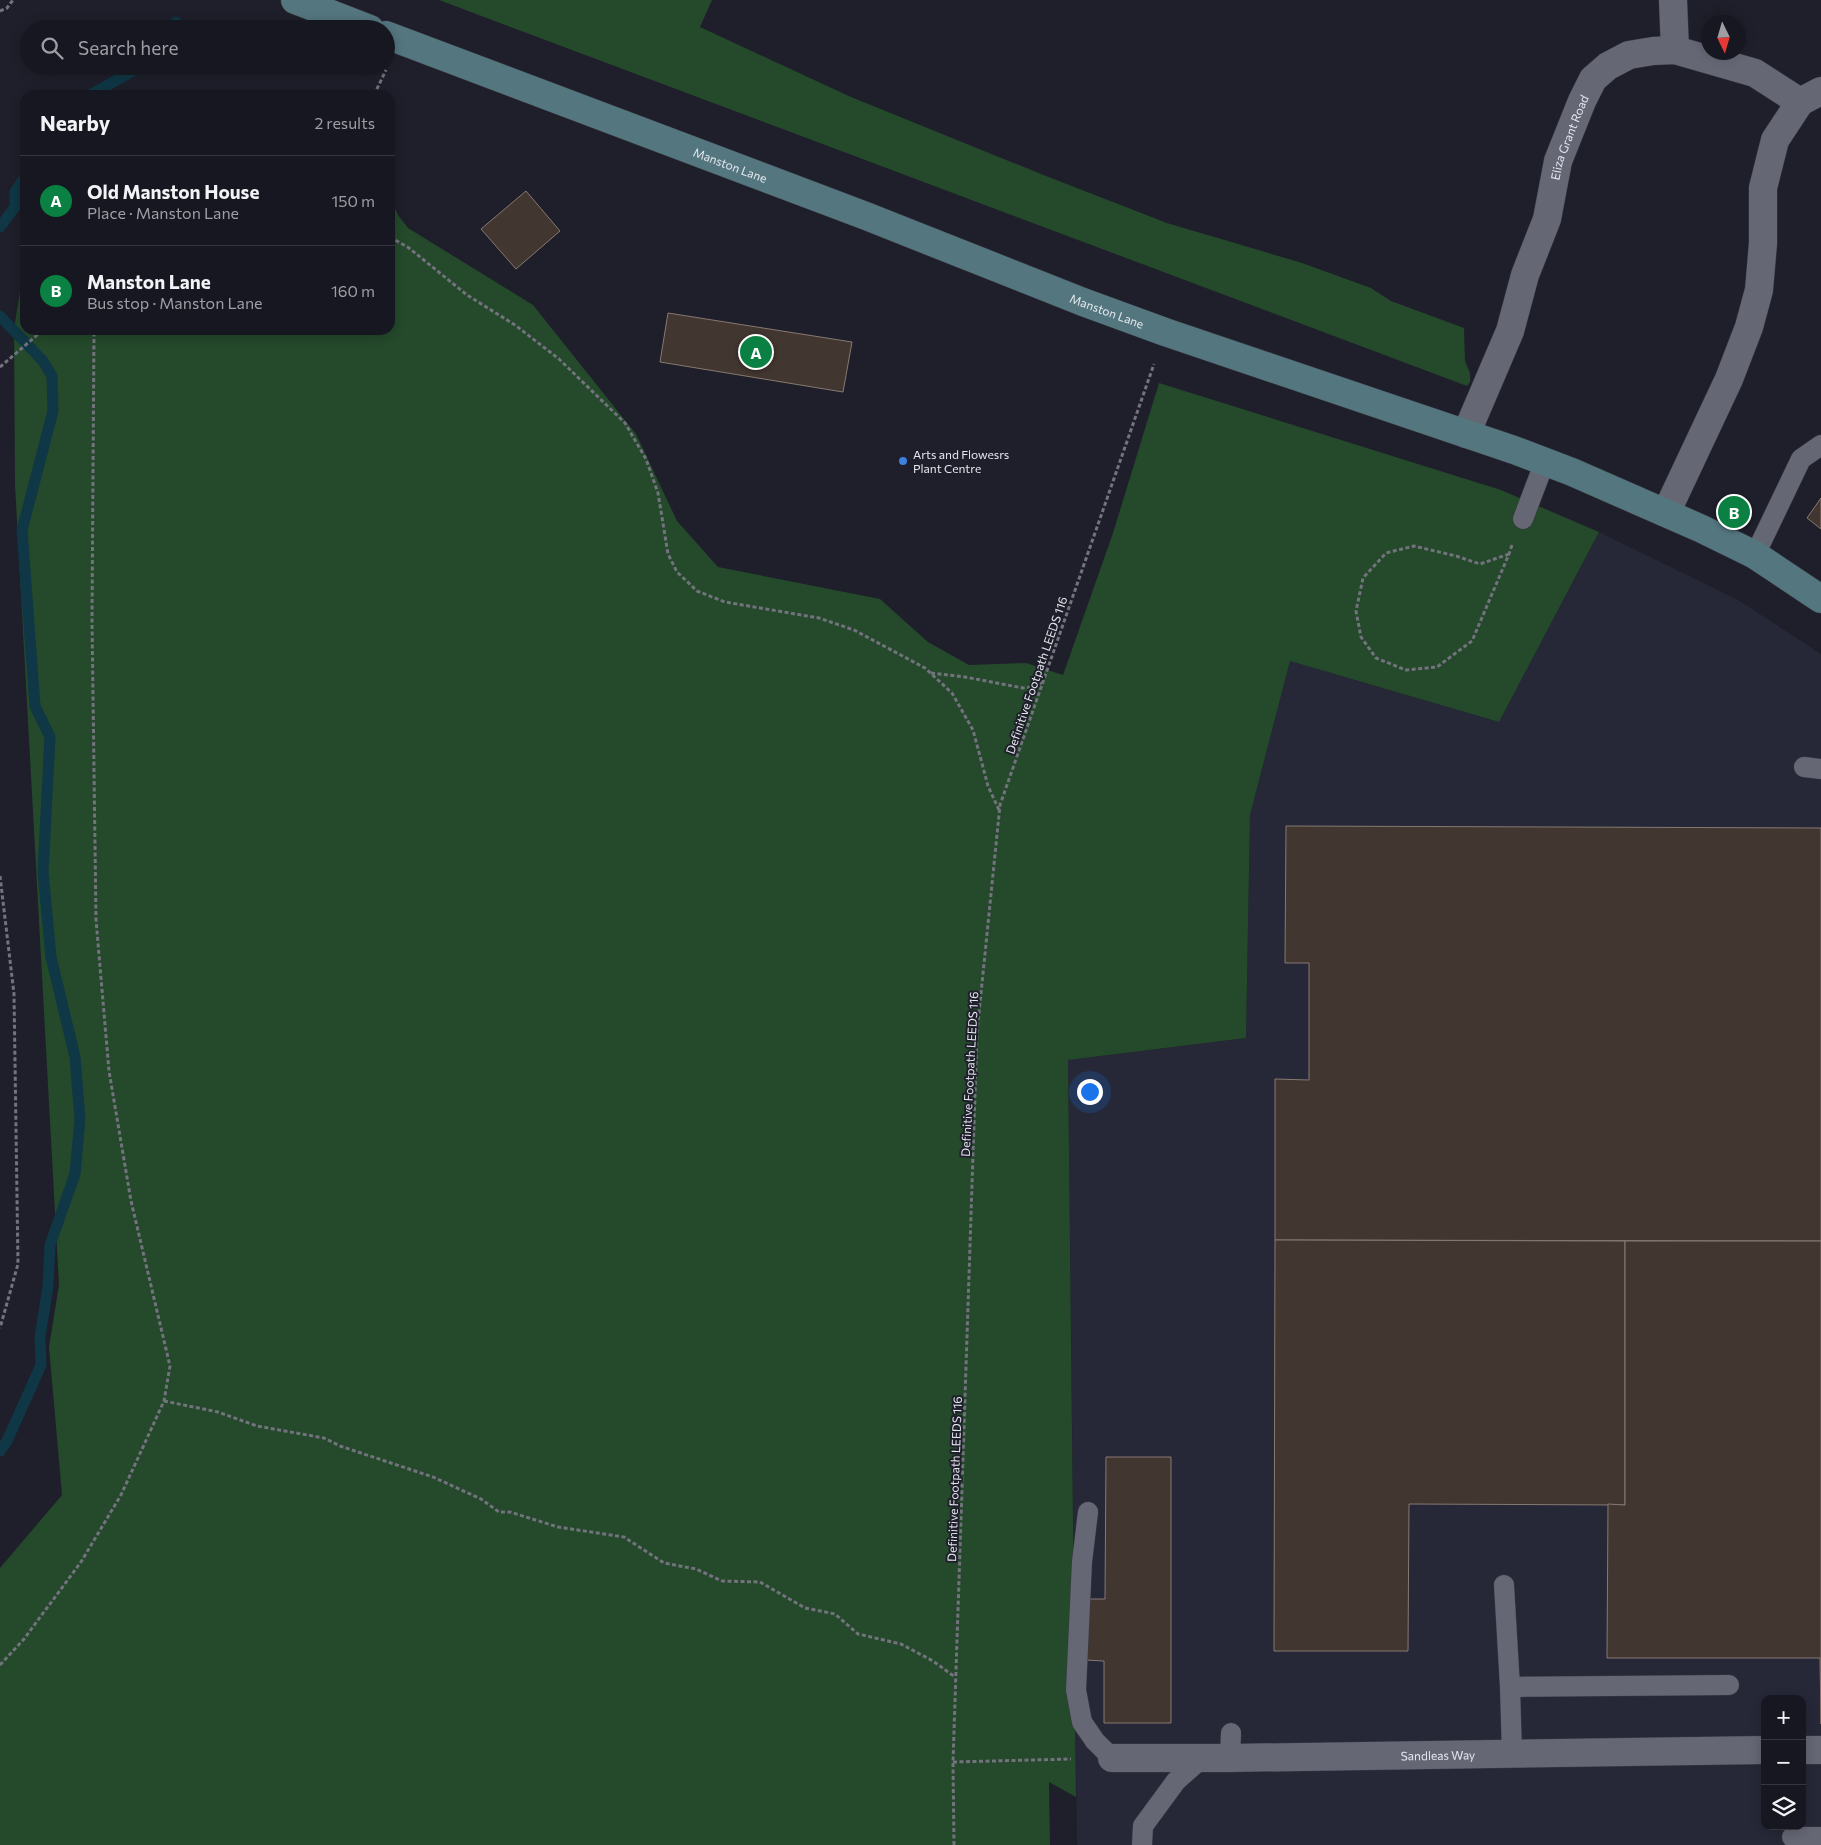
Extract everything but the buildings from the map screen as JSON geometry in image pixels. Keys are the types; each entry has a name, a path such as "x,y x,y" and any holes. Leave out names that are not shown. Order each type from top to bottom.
{"street":[{"path":"295,0 347,20"},
{"path":"1673,0 1675,50"},
{"name":"Manston Lane","path":"395,38 841,206 1083,302 1545,461 1666,513 1755,555 1821,599"},
{"name":"Eliza Grant Road","path":"1466,434 1510,331 1525,275 1547,219 1558,160 1593,79 1608,66 1629,55 1675,50 1754,73 1811,97"},
{"path":"1666,513 1729,379 1749,327 1759,290 1764,243 1764,188 1775,140 1811,97"},
{"name":"Sandleas Way","path":"1112,1758 1202,1758 1230,1746 1512,1754 1761,1750"},
{"path":"1806,1750 1821,1750"}],"lane":[{"path":"1755,555 1801,459 1821,445"},
{"path":"1523,520 1545,461"},
{"path":"1088,1512 1082,1562 1076,1690 1082,1722 1095,1741 1112,1758"},
{"path":"1504,1585 1512,1754"},
{"path":"1510,1687 1730,1686"},
{"path":"1142,1845 1143,1826 1176,1781 1202,1758"},
{"path":"1792,1837 1821,1837"}],"path":[{"path":"0,12 7,8 13,0"},
{"path":"395,239 409,248 466,295 515,325 559,359 625,423 646,459 658,492 668,554 677,572 697,590 725,602 819,618 854,630 924,668 952,693 973,730 988,786 1000,811"},
{"name":"Definitive Footpath LEEDS 116","path":"954,1845 953,1762 977,1033 1000,805 1166,332"},
{"path":"0,367 38,335"},
{"path":"0,1666 24,1639 81,1562 121,1495 164,1401 170,1366 131,1201 112,1089 96,920 92,620 94,335"},
{"path":"1509,554 1480,564 1414,546 1386,553 1363,578 1356,611 1361,637 1376,658 1398,667 1406,670 1437,667 1472,641 1509,554 1523,520"},
{"path":"930,673 1023,688 1032,687 1043,682"},
{"path":"0,876 14,994 18,1264 0,1328"},
{"path":"164,1401 218,1412 256,1426 324,1438 340,1446 433,1477 481,1499 499,1512 510,1512 558,1527 624,1537 664,1563 696,1569 722,1581 760,1582 805,1608 835,1614 858,1634 901,1644 933,1661 956,1677"},
{"path":"953,1762 1112,1758"}],"shaded area":[{"path":"1599,532 1738,600 1821,654 1821,1845 1077,1845 1068,1060 1246,1038 1250,815 1290,661 1499,722"}],"green space":[{"path":"439,0 712,0 700,27 851,97 1167,223 1302,263 1371,288 1391,301 1464,328 1465,361 1470,373 1470,382 1467,386"},
{"path":"395,208 408,228 533,305 636,434 677,521 718,567 880,599 928,642 969,665 1026,663 1063,675 1113,533 1159,383 1501,490 1599,532 1499,722 1290,661 1250,815 1246,1038 1068,1060 1076,1797 1049,1782 1050,1845 0,1845 0,1568 62,1495 49,1347 59,1285 15,485 14,329 20,291 20,335 395,335"}],"waterway":[{"path":"99,90 126,75"},
{"path":"0,227 15,207 15,192 20,184"},
{"path":"0,316 43,361 52,376 53,411 22,530 35,706 50,737 43,872 51,957 75,1057 80,1119 75,1174 50,1245 48,1286 40,1337 41,1365 7,1441 0,1451"}],"place":[{"name":"Old Manston House","path":"756,352"},
{"name":"Arts and Flowesrs Plant Centre","path":"903,461"},
{"name":"Manston Lane","path":"1734,512"}]}
